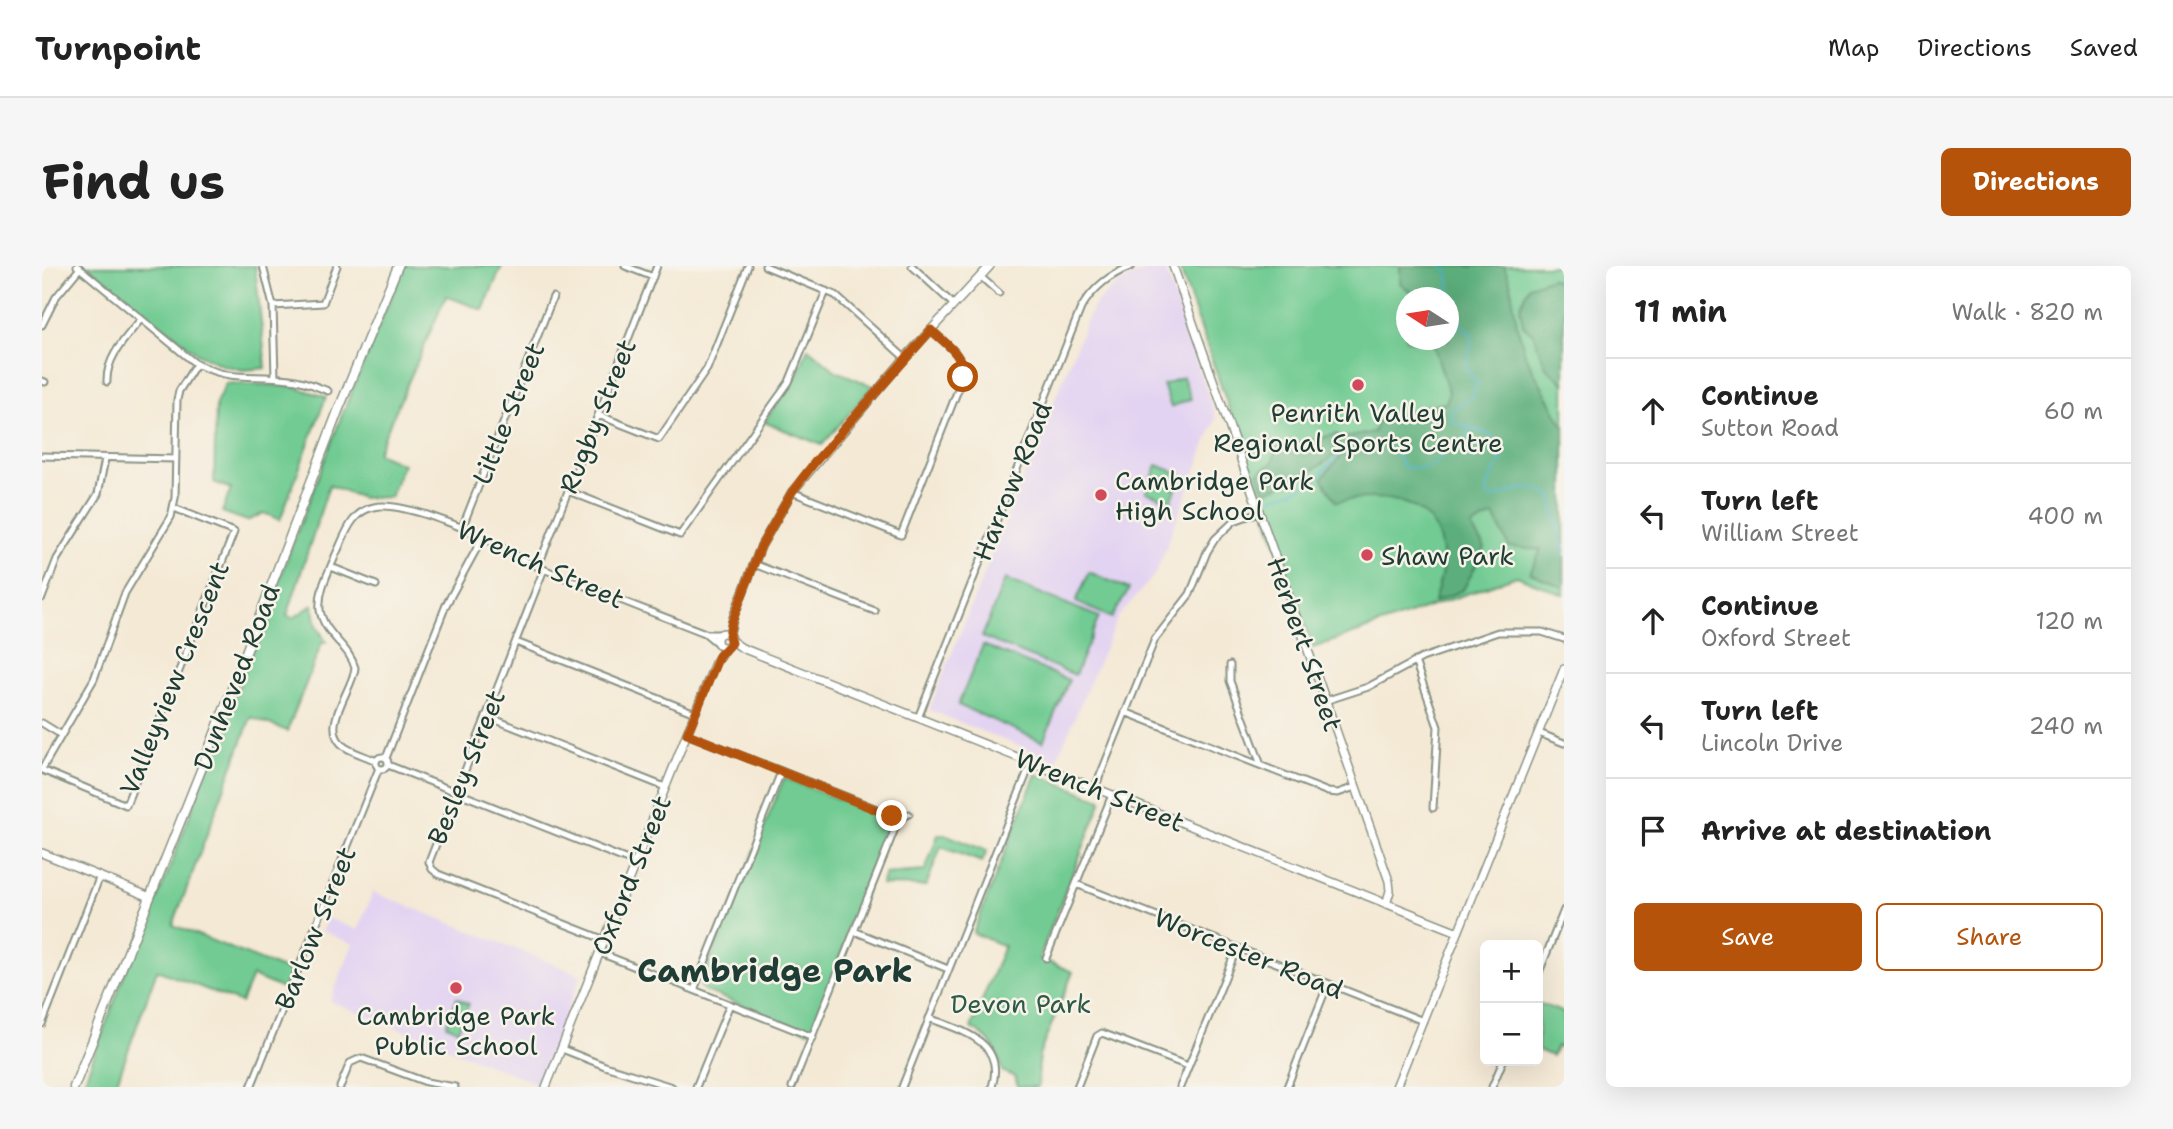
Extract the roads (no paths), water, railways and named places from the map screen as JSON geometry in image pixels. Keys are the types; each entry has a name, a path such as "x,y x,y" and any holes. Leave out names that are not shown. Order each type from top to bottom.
{"main road":[{"name":"Dunheved Road","path":"74,1087 201,770 315,469 398,266"}],"street":[{"path":"263,266 273,306 275,377"},
{"path":"273,306 323,303 337,266"},
{"path":"625,266 653,277"},
{"name":"Rugby Street","path":"541,568 568,491 657,266"},
{"path":"598,415 659,439 706,369 748,266"},
{"path":"765,266 843,300 905,358"},
{"path":"912,266 954,305"},
{"path":"724,641 768,531 792,492 905,358 990,266"},
{"name":"Harrow Road","path":"918,718 1081,308 1103,281 1132,266"},
{"name":"Herbert Street","path":"1173,266 1390,885 1386,904"},
{"path":"42,325 56,297 79,267 197,363 232,377 275,377 300,381 328,391"},
{"path":"981,276 999,293"},
{"path":"568,491 680,535 789,382 826,291"},
{"name":"Little Street","path":"462,528 553,297"},
{"path":"107,382 106,370 109,361 141,318"},
{"path":"792,492 901,535 963,377 964,369 960,358 931,330"},
{"path":"42,770 60,734 94,679 125,593 165,530 174,508 178,396 197,363"},
{"path":"42,456 176,459"},
{"path":"42,598 57,559 98,494 105,459"},
{"name":"Wrench Street","path":"331,567 353,520 363,511 375,506 388,506 419,513 483,537 541,568 1458,932"},
{"name":"Valleyview Crescent","path":"42,770 127,805 234,532 174,508"},
{"path":"1095,788 1155,639 1190,594 1213,542 1234,522 1259,512"},
{"path":"388,765 386,758 446,605 483,537"},
{"path":"754,564 875,611"},
{"path":"376,585 331,567 321,591 320,611 327,631 352,660 355,668 337,717 336,734 345,747 376,761 379,768 384,769 388,765"},
{"name":"Besley Street","path":"541,568 516,642 429,862 432,869 438,873 605,940"},
{"path":"1325,701 1368,687 1415,662 1501,631 1542,632 1564,639"},
{"name":"Oxford Street","path":"546,1087 724,641"},
{"path":"516,642 695,713"},
{"path":"1415,662 1438,730 1433,808"},
{"path":"1230,666 1230,681 1261,765"},
{"path":"1396,1087 1564,669"},
{"path":"1125,712 1330,793 1355,787"},
{"path":"486,716 666,787"},
{"path":"42,723 60,734"},
{"path":"1539,733 1564,744"},
{"path":"687,734 892,816 896,820"},
{"path":"376,761 380,757 386,758"},
{"path":"902,1087 1031,763"},
{"path":"388,765 635,863"},
{"name":"Barlow Street","path":"251,1087 379,768"},
{"path":"694,990 781,772"},
{"path":"1046,958 1112,795"},
{"path":"896,820 909,814"},
{"path":"792,1087 896,820"},
{"path":"42,853 150,897"},
{"path":"42,1024 100,876"},
{"name":"Worcester Road","path":"1076,884 1423,1021"},
{"path":"1543,962 1564,910"},
{"path":"854,931 948,969"},
{"path":"1180,1087 1237,948"},
{"path":"600,953 813,1037"},
{"path":"1287,1087 1328,985"},
{"path":"696,1087 730,1004"},
{"path":"929,1018 969,1034 985,1045 994,1062 992,1087"},
{"path":"1077,1087 1097,1036 1102,1033 1188,1066"},
{"path":"562,1048 605,1066 672,1087"},
{"path":"340,1087 350,1063 361,1058 414,1078 445,1087 455,1087"},
{"path":"1492,1087 1501,1066"}],"waterway":[{"path":"1442,266 1448,272 1451,317 1471,333 1471,348 1466,364 1467,370 1477,382 1473,397 1450,411 1453,422 1491,435 1503,450 1500,463 1488,484 1487,495 1492,498 1529,488 1551,496 1564,556"},
{"path":"1268,499 1294,491 1317,478 1346,446 1355,442 1384,444 1396,453 1404,467 1430,466 1448,448 1461,449 1467,437 1468,426"}],"place":[{"name":"Penrith Valley Regional Sports Centre","path":"1358,385"},
{"name":"Cambridge Park High School","path":"1101,495"},
{"name":"Shaw Park","path":"1367,555"},
{"name":"Cambridge Park Public School","path":"456,988"}],"district":[{"name":"Cambridge Park","path":"775,970"}],"park label":[{"name":"Devon Park","path":"1021,1003"}]}
